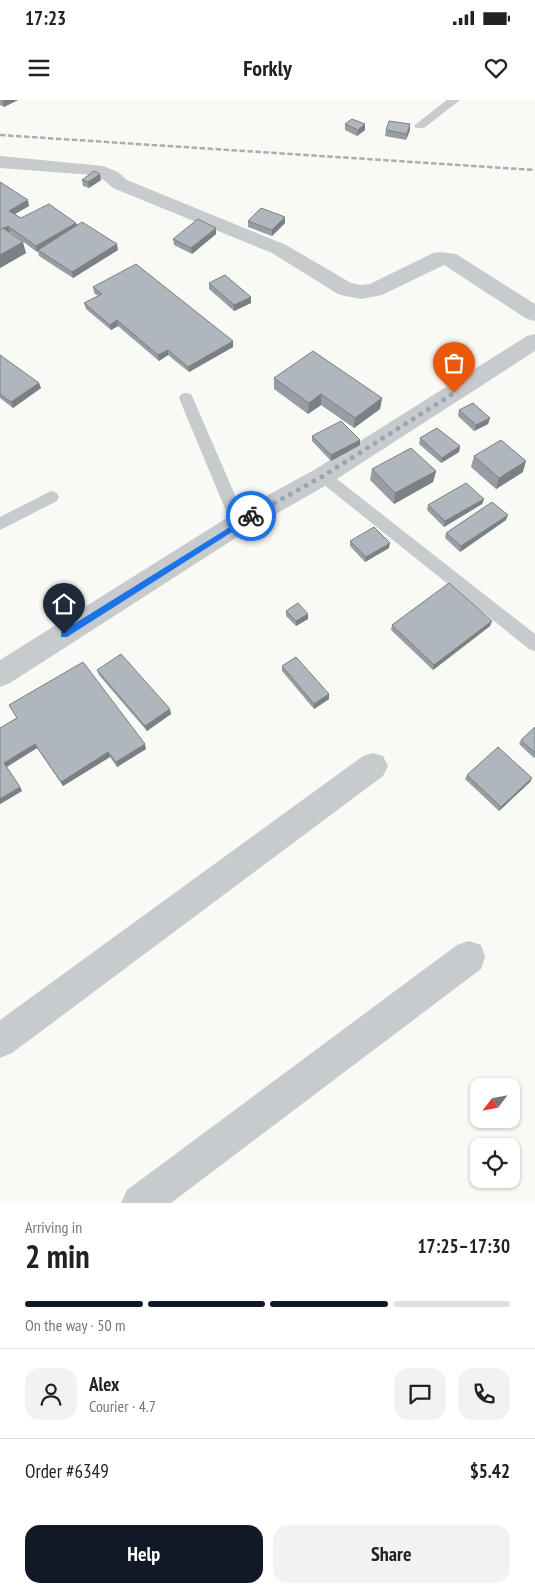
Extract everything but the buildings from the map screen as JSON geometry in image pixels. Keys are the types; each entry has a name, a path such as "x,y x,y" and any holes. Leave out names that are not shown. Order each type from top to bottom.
{"street":[{"path":"0,162 96,170 111,176 120,184 279,249 345,289 361,292 375,290 440,258 449,259 535,314"},
{"path":"0,675 239,523 323,476 535,341"},
{"path":"0,1041 373,766"},
{"path":"140,1203 469,957"}],"lane":[{"path":"420,126 454,100"},
{"path":"186,398 239,523"},
{"path":"323,476 535,644"},
{"path":"0,524 50,497"}],"railway":[{"path":"0,135 535,170"}],"way so far":[{"path":"251,516 323,476 454,393"}],"route":[{"path":"64,634 251,516"}]}
